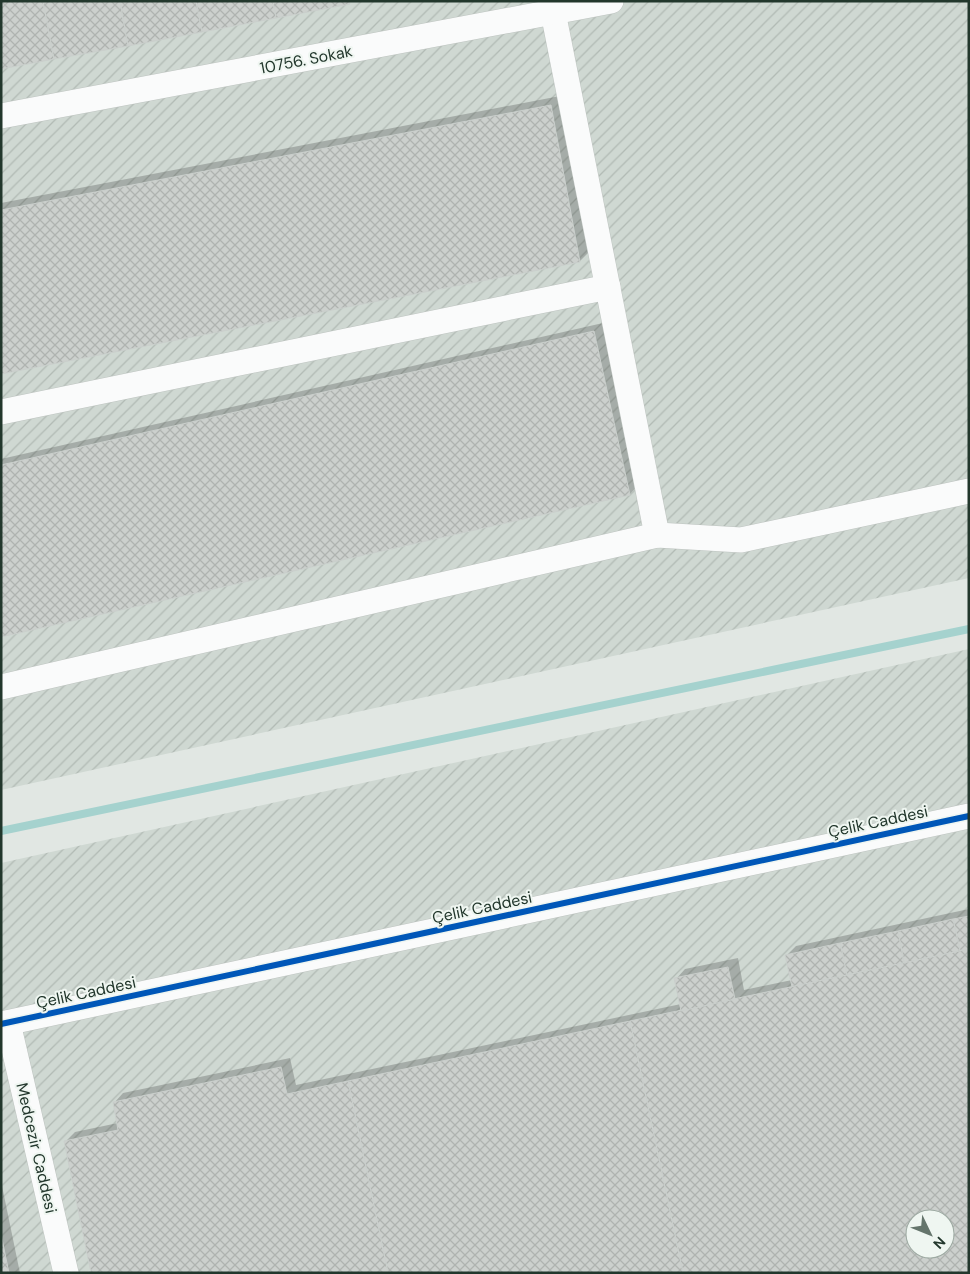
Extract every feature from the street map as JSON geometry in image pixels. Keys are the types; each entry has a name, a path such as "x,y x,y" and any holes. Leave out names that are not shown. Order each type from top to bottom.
{"street":[{"name":"10756. Sokak","path":"1,116 611,1"},
{"path":"553,12 657,535"},
{"path":"1,412 608,287"},
{"path":"1,687 657,535 741,540 969,491"},
{"name":"Çelik Caddesi","path":"5,1024 969,816"},
{"name":"Medcezir Caddesi","path":"5,1024 66,1273"}],"shaded area":[{"path":"1,1 969,1 969,578 1,790"},
{"path":"969,649 969,1273 1,1273 1,863"}],"building":[{"path":"1,1 43,1 54,59 1,69"},
{"path":"43,1 120,1 128,46 54,59"},
{"path":"120,1 196,1 202,32 128,46"},
{"path":"196,1 273,1 276,18 202,32"},
{"path":"273,1 349,1 350,4 276,18"},
{"path":"551,105 580,262 1,374 1,210"},
{"path":"594,331 630,495 1,637 1,465"},
{"path":"969,916 969,949 960,951 953,919"},
{"path":"953,919 960,951 904,963 898,931"},
{"path":"898,931 904,963 847,975 840,943"},
{"path":"840,943 847,975 792,987 785,955"},
{"path":"969,949 969,1273 683,1273 630,1021"},
{"path":"728,967 735,999 681,1011 674,978"},
{"path":"630,1021 683,1273 388,1273 348,1081"},
{"path":"281,1067 287,1094 348,1081 388,1273 91,1273 64,1141 118,1130 113,1102"},
{"path":"1,1234 9,1273 1,1273"}],"waterway":[{"path":"1,831 969,629"}],"cycle path":[{"path":"1,1024 969,816"}]}
